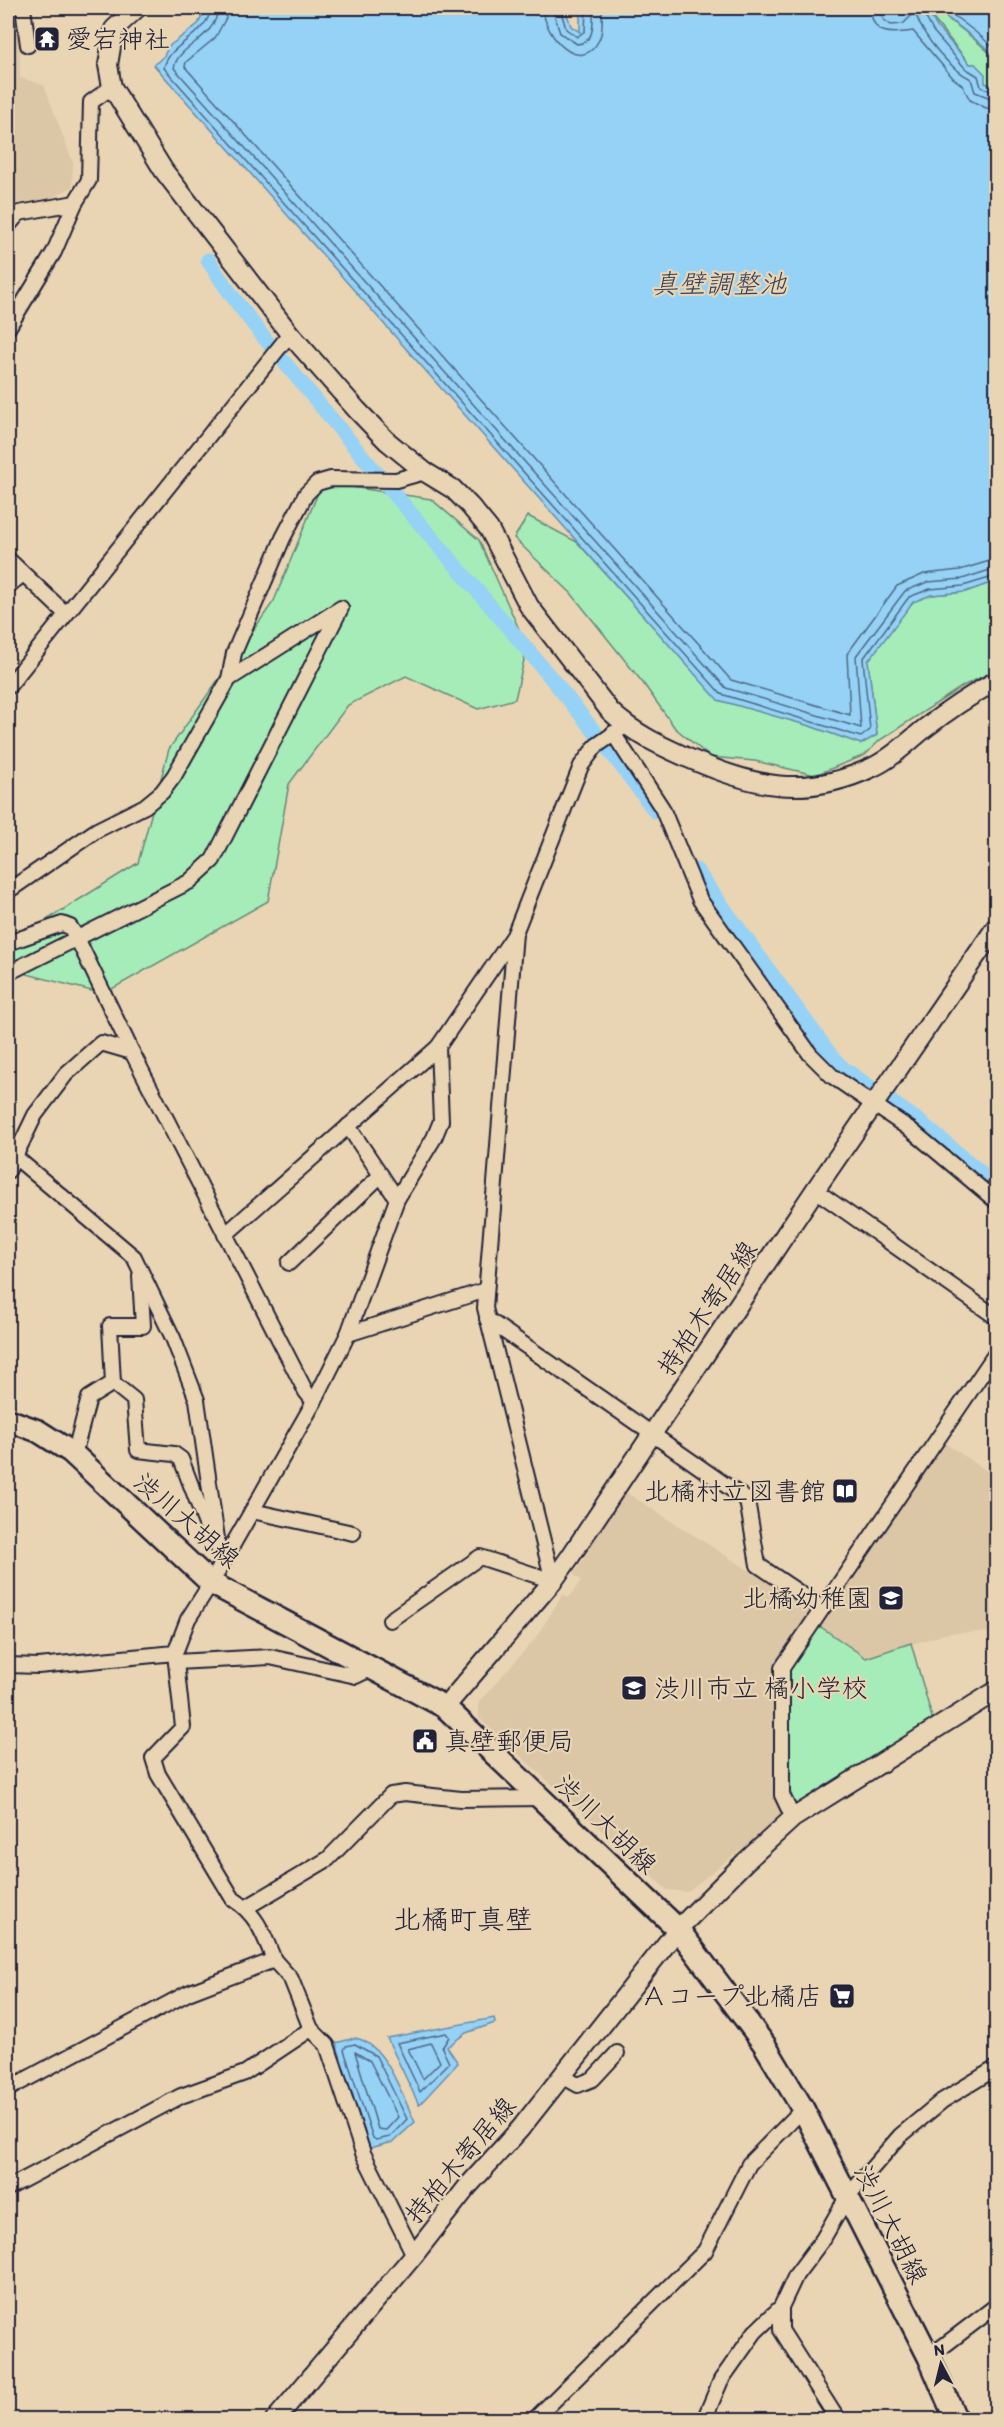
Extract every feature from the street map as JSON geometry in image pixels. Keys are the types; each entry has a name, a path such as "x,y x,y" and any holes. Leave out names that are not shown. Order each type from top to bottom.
{"main road":[{"name":"渋川大胡線","path":"8,1420 38,1431 74,1455 216,1575 372,1668 445,1707 678,1929 764,2044 803,2109 929,2357 956,2420"}],"street":[{"path":"23,8 28,45"},
{"path":"137,8 114,29 108,64 112,87 164,171 290,334 357,411 387,441 425,472 453,489 489,529 529,606 610,711 615,732 662,808 699,900 810,1054 832,1076 875,1103 911,1130 996,1201"},
{"path":"8,328 54,252 75,202 89,180 91,102 112,87"},
{"path":"8,226 19,213 75,202"},
{"path":"8,687 290,334"},
{"path":"8,891 97,830 145,806 162,792 187,755 229,679 234,653 283,538 306,494 317,483 331,479 396,480 425,472"},
{"path":"8,559 66,614"},
{"path":"8,586 23,574"},
{"path":"8,973 76,936 189,882 213,860 341,608 229,679"},
{"path":"615,732 655,744 732,777 767,786 803,786 837,780 874,767 957,704 996,681"},
{"path":"225,1234 438,1047 515,933 581,766 596,746 615,732"},
{"path":"8,943 62,924 70,927 306,1392 314,1402"},
{"name":"持柏木寄居線","path":"445,1707 553,1581 653,1436 815,1190 996,927"},
{"path":"515,933 486,1290 487,1319 553,1581"},
{"path":"8,1171 35,1115 66,1074 101,1043 132,1052"},
{"path":"414,2255 363,2153 327,2044 311,2029 291,1979 274,1960 258,1922 246,1907 233,1899 159,1774 153,1758 183,1727 175,1658 188,1619 216,1575 314,1402 348,1334 397,1199 434,1138 441,1121 438,1047"},
{"path":"348,1126 397,1199"},
{"path":"14,1156 134,1257 173,1338 197,1400 215,1528 216,1575"},
{"path":"289,1263 381,1175"},
{"path":"815,1190 996,1317"},
{"path":"139,1268 143,1326 110,1326 113,1383 134,1400 138,1450 174,1454 181,1459 207,1527 215,1528"},
{"path":"348,1334 486,1290"},
{"path":"487,1319 747,1500 758,1565 822,1608"},
{"path":"793,1818 782,1795 782,1668 996,1353"},
{"path":"74,1455 89,1398 113,1383"},
{"path":"252,1511 353,1533"},
{"path":"390,1620 480,1557 553,1581"},
{"path":"8,1665 38,1666 175,1658 270,1658 356,1676 372,1668"},
{"name":"持柏木寄居線","path":"275,2420 414,2255 468,2186 520,2128 678,1929 793,1818 996,1691"},
{"path":"246,1907 328,1859 391,1795 405,1793 461,1799 540,1798"},
{"path":"8,2089 188,1993 274,1960"},
{"path":"8,2188 181,2096 245,2073 311,2029"},
{"path":"562,2076 578,2085 593,2079 617,2053"},
{"path":"704,2420 721,2380 755,2332 781,2307 796,2275 823,2239 847,2197 900,2136 942,2101 996,2068"},
{"path":"534,2420 705,2251 749,2164 803,2109"},
{"path":"929,2357 996,2306"},
{"path":"781,2307 781,2330 838,2420"}],"shaded area":[{"path":"8,8 17,8 20,27 20,78 44,85 73,163 72,187 52,198 17,203 8,212"},
{"path":"943,1442 996,1477 996,1647 987,1632 949,1633 866,1658 818,1625"},
{"name":"渋川市立 橘小学校","path":"624,1491 813,1611 786,1814 687,1892 667,1890 479,1718 479,1702 535,1639 563,1594 569,1598 581,1580 574,1575"}],"green space":[{"path":"932,9 966,33 991,55 997,66 996,88 985,83 975,64 970,64 930,15"},
{"path":"338,485 431,499 479,540 527,647 515,699 478,709 406,676 348,705 289,784 268,901 103,994 8,969 8,944 138,863 169,749 274,601 320,488"},
{"path":"528,516 577,542 719,700 810,726 861,744 877,735 868,661 912,602 931,595 965,592 996,581 996,670 963,686 880,740 865,755 815,775 755,761 710,757 675,728 643,683 571,593 514,538"},
{"path":"818,1625 866,1658 911,1643 933,1721 794,1807 786,1795 785,1672"}],"water":[{"name":"真壁調整池","path":"206,8 565,8 571,26 580,32 580,8 893,8 897,12 901,8 996,8 996,60 986,47 946,17 933,10 930,15 937,27 970,64 975,64 985,74 985,83 996,88 996,581 965,592 931,595 913,602 868,661 877,735 861,744 810,726 718,700 154,65 164,56 168,47 198,24"},
{"path":"494,2018 495,2023 466,2033 447,2047 458,2063 419,2105 387,2038"},
{"path":"354,2038 375,2049 384,2059 415,2122 393,2142 370,2148 336,2043"}],"waterway":[{"path":"208,260 268,343 538,662 655,811"},
{"path":"696,870 832,1057 844,1069 920,1122 996,1185"}],"place":[{"name":"愛宕神社","path":"47,39"},
{"name":"北橘村立図書館","path":"845,1491"},
{"name":"北橘幼稚園","path":"891,1598"},
{"name":"渋川市立 橘小学校","path":"634,1688"},
{"name":"真壁郵便局","path":"425,1741"},
{"name":"Ａコープ北橘店","path":"842,1996"}],"district":[{"name":"北橘町真壁","path":"463,1919"}]}
